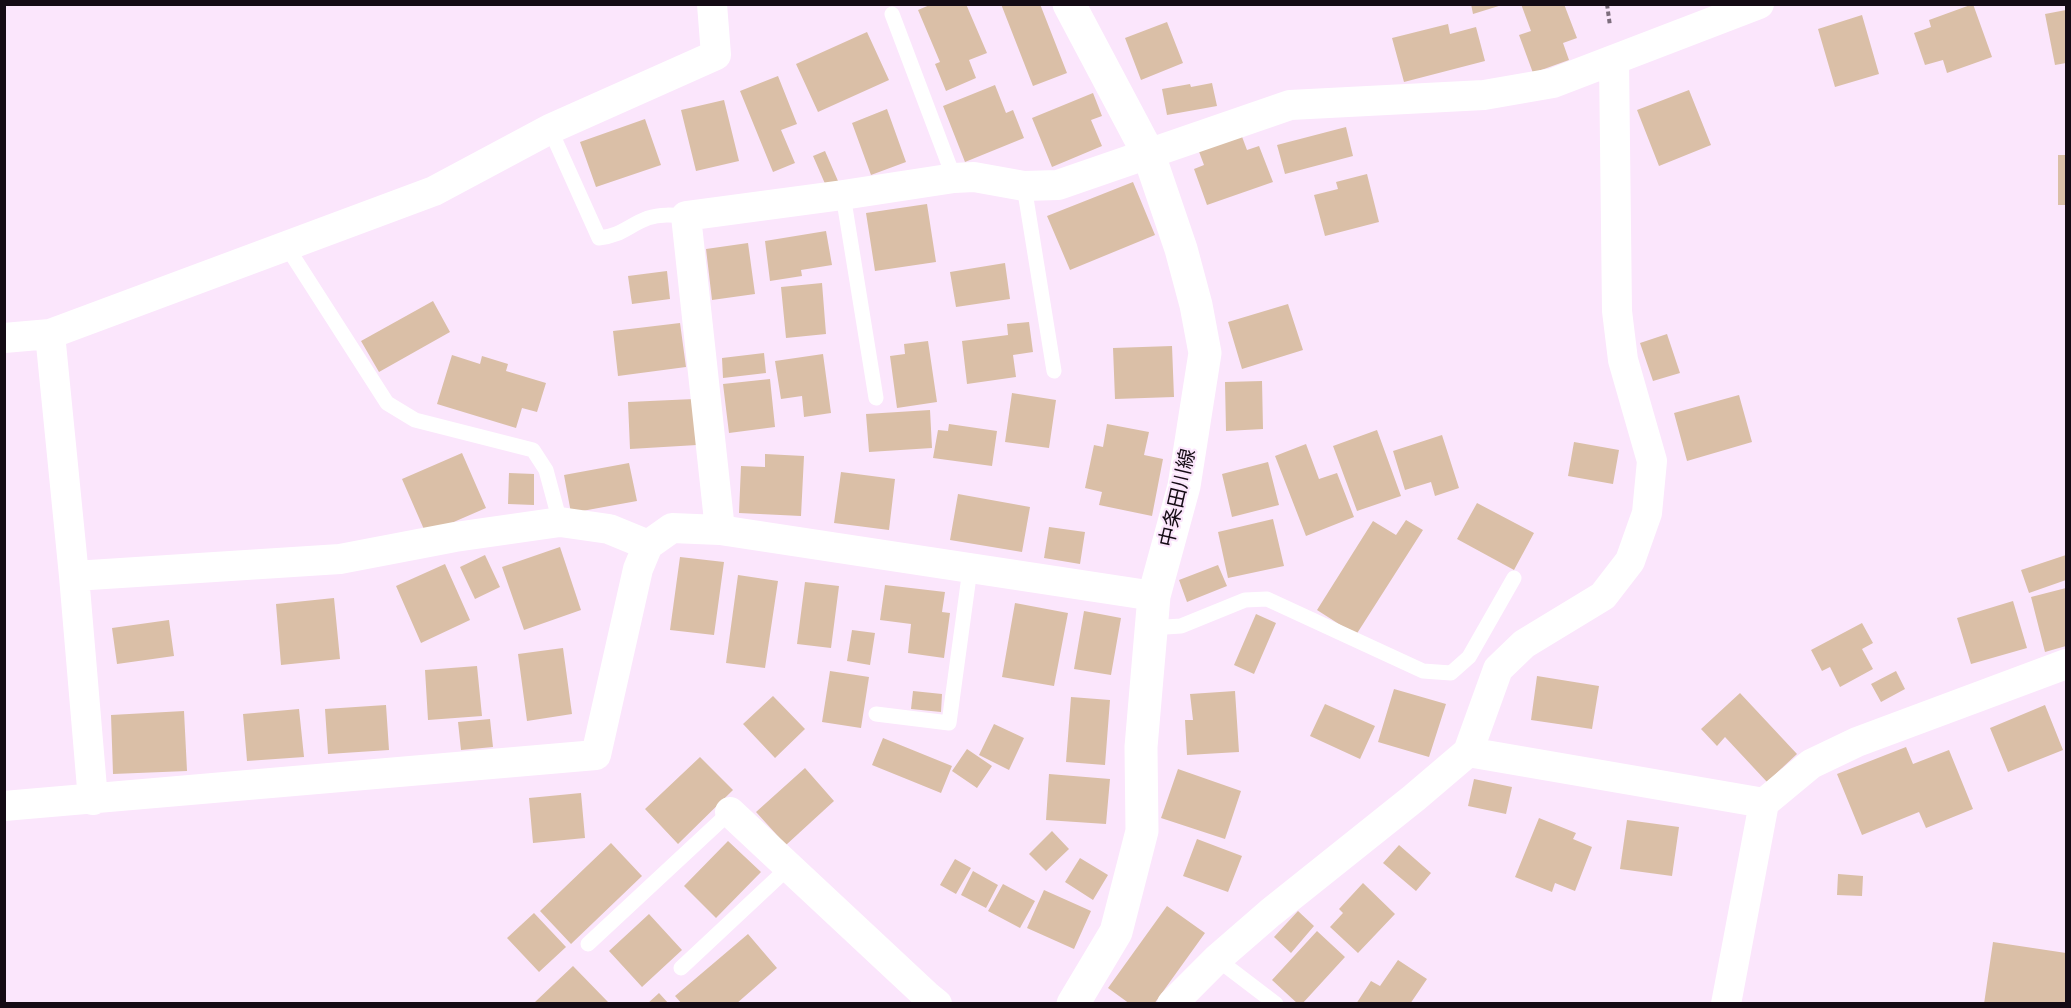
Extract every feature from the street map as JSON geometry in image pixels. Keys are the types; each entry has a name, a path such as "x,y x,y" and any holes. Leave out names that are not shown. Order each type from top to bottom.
{"main road":[{"name":"中条田川線","path":"1070,4 1149,155 1181,249 1196,305 1205,353 1184,486 1152,612 1141,747 1142,831 1116,932 1073,1004"}],"street":[{"path":"4,338 50,334 434,191 550,129 716,55 712,4"},
{"path":"720,530 686,216 954,178 974,177 1024,186 1058,185 1290,105 1484,95 1553,83 1759,4"},
{"path":"1172,1004 1217,958 1468,752 1498,669 1524,644 1603,596 1630,561 1647,513 1652,461 1623,360 1617,311 1614,60"},
{"path":"50,334 93,800"},
{"path":"74,576 340,559 455,537 560,522 609,529 648,545"},
{"path":"4,806 596,755 638,569 648,545 672,528 720,530 970,569 1152,612"},
{"path":"1726,1004 1764,803 1811,764 1857,742 2067,664"},
{"path":"1468,752 1764,803"},
{"path":"730,812 937,1004"}],"lane":[{"path":"892,14 954,178"},
{"path":"550,129 599,238 613,237 648,218 665,215 686,216"},
{"path":"1024,186 1054,371"},
{"path":"843,195 876,398"},
{"path":"287,247 387,404 415,420 533,450 546,470 560,522"},
{"path":"876,714 949,723 970,569"},
{"path":"1152,612 1181,626 1245,600 1267,599 1423,671 1451,673 1469,657 1514,578"},
{"path":"588,944 730,812"},
{"path":"681,968 789,867"},
{"path":"1217,958 1276,1004"}],"building":[{"path":"932,4 966,4 987,53 969,60 976,78 946,91 935,64 940,62 918,10"},
{"path":"1001,4 1040,4 1067,73 1033,86"},
{"path":"1471,4 1501,4 1502,5 1473,14"},
{"path":"1521,4 1564,4 1577,38 1563,43 1569,60 1533,73 1519,35 1531,31"},
{"path":"1973,4 1992,57 1947,73 1943,60 1925,65 1914,33 1931,27 1929,20"},
{"path":"2066,10 2066,63 2055,65 2045,14"},
{"path":"1862,15 1879,74 1835,87 1818,29"},
{"path":"1167,22 1183,63 1141,80 1125,38"},
{"path":"1448,24 1450,34 1476,27 1485,61 1404,82 1392,38"},
{"path":"867,32 889,80 818,112 796,64"},
{"path":"778,76 797,124 781,130 795,163 773,172 740,91"},
{"path":"1212,83 1217,106 1167,115 1162,89"},
{"path":"995,85 1006,113 1013,110 1024,138 965,162 943,106"},
{"path":"1689,90 1711,145 1659,166 1637,110"},
{"path":"1093,93 1102,116 1091,120 1102,146 1052,167 1032,118"},
{"path":"724,100 739,161 696,171 681,110"},
{"path":"887,109 906,162 871,175 852,123"},
{"path":"645,119 661,165 596,187 580,142"},
{"path":"1346,127 1353,156 1285,174 1277,145"},
{"path":"1241,134 1247,150 1259,146 1273,182 1207,205 1194,169 1204,165 1198,149"},
{"path":"825,151 838,181 826,186 813,156"},
{"path":"2058,155 2066,155 2066,205 2058,205"},
{"path":"1367,174 1379,222 1325,236 1314,195 1338,189 1336,182"},
{"path":"1133,182 1155,235 1070,270 1047,216"},
{"path":"927,204 936,262 875,271 866,213"},
{"path":"826,231 832,265 801,270 802,276 770,281 765,241"},
{"path":"748,243 755,294 712,300 706,249"},
{"path":"1005,263 1010,299 956,307 950,272"},
{"path":"667,271 670,299 632,304 628,276"},
{"path":"822,283 826,334 786,338 781,287"},
{"path":"433,301 450,332 379,372 361,341"},
{"path":"1288,304 1303,350 1242,369 1228,322"},
{"path":"1029,322 1033,352 1013,355 1016,377 967,384 962,341 1008,335 1007,324"},
{"path":"680,323 686,367 618,376 613,331"},
{"path":"1667,334 1680,373 1653,381 1640,343"},
{"path":"928,341 937,402 897,408 890,356 905,354 904,344"},
{"path":"1172,346 1174,397 1115,399 1113,348"},
{"path":"764,353 766,373 723,378 722,358"},
{"path":"823,354 831,413 804,417 802,396 781,399 775,361"},
{"path":"452,355 480,364 482,356 508,364 506,371 546,383 537,412 522,408 516,428 437,404"},
{"path":"770,379 775,427 729,433 723,384"},
{"path":"1262,381 1263,429 1226,431 1225,382"},
{"path":"1012,393 1056,400 1049,448 1005,442"},
{"path":"1739,395 1752,442 1687,461 1674,413"},
{"path":"694,399 697,445 630,449 628,402"},
{"path":"930,410 932,448 869,452 866,414"},
{"path":"949,424 997,431 992,466 933,458 938,430 948,431"},
{"path":"1107,424 1149,432 1144,455 1163,459 1152,516 1099,505 1102,492 1085,488 1094,445 1103,447"},
{"path":"1377,430 1401,496 1357,511 1333,446"},
{"path":"1442,435 1459,488 1435,496 1431,482 1405,490 1393,451"},
{"path":"1574,442 1619,450 1613,484 1568,476"},
{"path":"1306,444 1319,479 1337,473 1354,517 1306,536 1275,456"},
{"path":"462,453 486,508 426,534 402,479"},
{"path":"765,454 804,456 801,516 739,513 741,466 765,467"},
{"path":"1268,462 1279,505 1232,517 1222,474"},
{"path":"629,463 637,501 571,513 564,475"},
{"path":"841,472 895,479 889,530 834,523"},
{"path":"509,473 534,474 534,505 508,504"},
{"path":"958,494 1030,507 1022,552 950,540"},
{"path":"1477,503 1534,533 1514,570 1457,539"},
{"path":"1273,519 1284,566 1228,578 1218,532"},
{"path":"1406,520 1423,530 1356,635 1317,610 1373,521 1396,535"},
{"path":"1049,527 1085,532 1080,564 1044,558"},
{"path":"560,547 581,610 524,630 502,567"},
{"path":"485,555 500,587 475,599 460,567"},
{"path":"2066,555 2066,580 2029,593 2021,570"},
{"path":"680,557 724,562 714,635 670,630"},
{"path":"445,564 470,620 421,643 396,586"},
{"path":"1218,565 1227,586 1187,602 1179,580"},
{"path":"738,575 778,581 765,668 726,663"},
{"path":"805,582 839,586 831,648 797,644"},
{"path":"885,585 945,592 942,612 950,613 944,658 908,653 911,624 880,620"},
{"path":"2066,588 2066,646 2045,652 2031,597"},
{"path":"334,598 340,659 281,665 276,604"},
{"path":"2013,601 2027,648 1971,664 1957,618"},
{"path":"1015,603 1068,613 1054,686 1002,677"},
{"path":"1084,611 1121,618 1111,675 1074,669"},
{"path":"1256,614 1276,623 1254,674 1234,665"},
{"path":"169,620 174,656 117,664 112,628"},
{"path":"1862,623 1873,643 1862,649 1873,669 1840,687 1830,667 1822,671 1811,650"},
{"path":"852,630 875,633 870,665 847,661"},
{"path":"563,648 572,714 527,721 518,654"},
{"path":"477,666 482,716 428,720 425,670"},
{"path":"830,671 869,677 861,728 822,722"},
{"path":"1896,671 1905,689 1881,702 1871,684"},
{"path":"1537,676 1599,686 1592,729 1531,720"},
{"path":"1394,689 1446,704 1429,757 1378,742"},
{"path":"913,691 942,694 941,712 911,709"},
{"path":"1235,691 1239,752 1187,755 1185,720 1193,720 1190,694"},
{"path":"1740,693 1797,754 1767,782 1725,737 1717,746 1701,729"},
{"path":"773,696 805,729 775,758 743,724"},
{"path":"1071,697 1110,700 1105,765 1066,762"},
{"path":"1325,704 1375,726 1360,759 1310,736"},
{"path":"386,705 389,750 328,754 325,709"},
{"path":"2045,705 2063,750 2008,772 1990,728"},
{"path":"299,709 304,757 247,761 243,714"},
{"path":"184,711 187,771 113,774 111,715"},
{"path":"490,719 493,747 461,750 458,722"},
{"path":"994,724 1024,738 1009,770 979,755"},
{"path":"883,738 952,766 941,793 872,765"},
{"path":"1906,747 1913,764 1949,750 1973,809 1926,828 1919,812 1862,835 1837,774"},
{"path":"967,749 992,766 977,788 952,771"},
{"path":"700,757 733,790 678,844 645,809"},
{"path":"805,768 834,801 786,845 756,812"},
{"path":"1178,769 1241,791 1225,839 1161,818"},
{"path":"1049,774 1110,779 1106,824 1046,820"},
{"path":"1474,779 1512,787 1506,814 1468,806"},
{"path":"581,793 585,838 533,843 529,798"},
{"path":"1539,818 1576,833 1573,839 1592,847 1575,891 1555,883 1552,892 1515,877"},
{"path":"1627,820 1679,827 1672,876 1620,869"},
{"path":"1052,831 1069,849 1046,871 1029,854"},
{"path":"1197,839 1242,856 1228,892 1183,876"},
{"path":"728,841 761,872 716,918 684,886"},
{"path":"611,843 642,876 571,944 540,911"},
{"path":"1399,845 1431,873 1416,891 1383,863"},
{"path":"1080,858 1108,875 1093,900 1065,882"},
{"path":"955,859 971,868 956,894 940,885"},
{"path":"973,871 998,885 986,908 961,895"},
{"path":"1838,874 1863,876 1862,896 1837,895"},
{"path":"1363,883 1395,914 1358,953 1330,927 1343,913 1339,909"},
{"path":"1003,884 1035,901 1020,928 988,911"},
{"path":"1044,890 1091,911 1074,949 1027,928"},
{"path":"1167,906 1205,933 1154,1004 1130,1004 1108,988"},
{"path":"1298,911 1314,926 1291,953 1274,937"},
{"path":"534,913 566,947 539,972 507,938"},
{"path":"649,914 682,950 642,987 609,951"},
{"path":"1317,931 1345,957 1302,1004 1298,1004 1272,980"},
{"path":"748,934 777,968 736,1004 682,1004 675,996"},
{"path":"1993,942 2066,953 2066,1004 1984,1004"},
{"path":"1398,960 1427,979 1410,1004 1356,1004 1371,981 1380,986"},
{"path":"573,966 608,1002 537,1004 535,1002"},
{"path":"659,993 669,1004 647,1004"}]}
